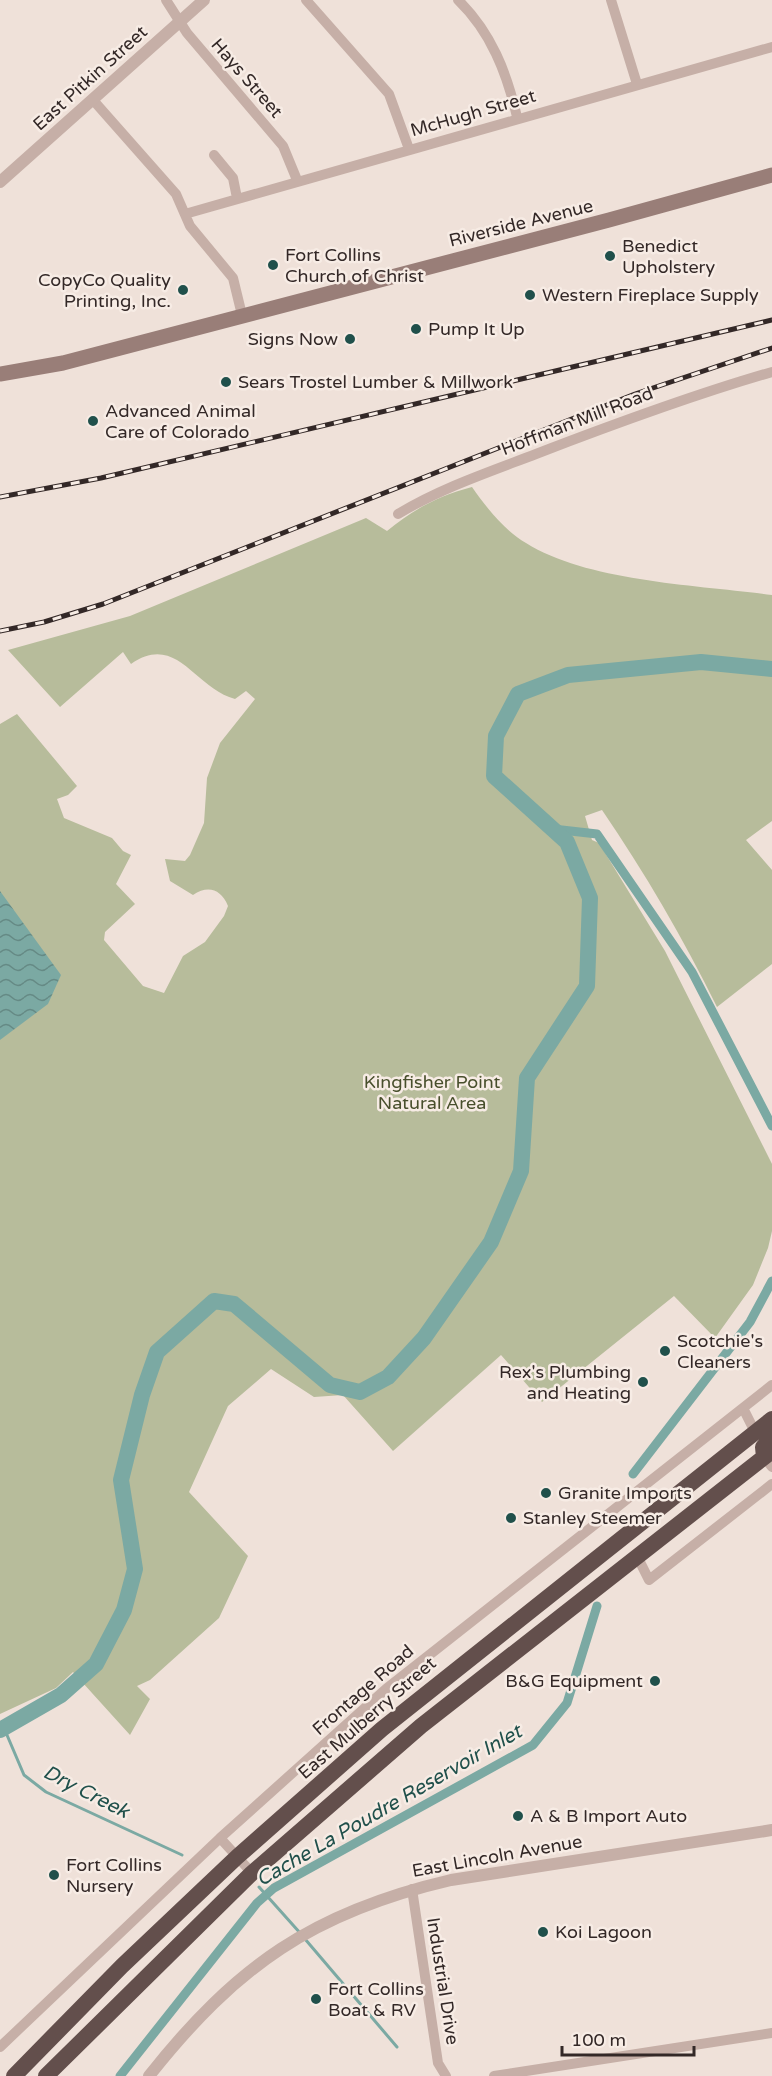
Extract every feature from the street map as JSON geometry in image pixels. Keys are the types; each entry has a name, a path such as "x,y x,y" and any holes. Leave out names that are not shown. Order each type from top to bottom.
{"highway":[{"name":"East Mulberry Street","path":"14,2076 122,1966 237,1857 382,1729 772,1419"},
{"path":"769,1458 763,1447 772,1437"},
{"path":"517,1621 606,1562 726,1469 769,1458"},
{"path":"46,2076 252,1873 421,1726 637,1556 769,1458"}],"main road":[{"name":"Riverside Avenue","path":"0,374 63,363 772,175"}],"street":[{"name":"Hays Street","path":"166,0 180,22 283,146 297,180"},
{"name":"East Pitkin Street","path":"0,182 204,0"},
{"path":"306,0 389,94 409,148"},
{"path":"458,0 474,16 496,53 517,117"},
{"path":"611,0 637,84"},
{"name":"McHugh Street","path":"185,214 517,117 772,47"},
{"path":"93,100 176,194 190,226 228,270 242,315"},
{"path":"214,155 232,178 237,198"},
{"name":"Hoffman Mill Road","path":"398,514 440,491 621,421 702,391 772,372"},
{"name":"Frontage Road","path":"0,2047 220,1838 386,1689 772,1385"},
{"path":"743,1408 755,1432"},
{"path":"637,1556 649,1580 772,1484"},
{"name":"East Lincoln Avenue","path":"149,2076 186,2029 227,1988 264,1959 303,1935 361,1906 412,1889 451,1880 772,1830"},
{"path":"220,1838 252,1873"},
{"name":"Industrial Drive","path":"412,1889 438,2063 446,2076"},
{"path":"494,2076 772,2033"},
{"path":"582,2063 584,2076"}],"green space":[{"name":"Kingfisher Point Natural Area","path":"472,487 489,510 511,532 551,556 580,566 645,580 772,595 772,821 746,840 772,870 772,964 717,1007 663,906 602,810 585,816 592,840 599,843 665,951 772,1164 772,1231 768,1248 753,1285 715,1338 674,1296 542,1402 501,1355 393,1451 343,1395 314,1397 271,1369 228,1406 189,1492 248,1556 219,1618 150,1680 137,1686 150,1699 130,1735 73,1672 56,1688 0,1714 0,724 17,714 77,786 68,795 57,799 64,818 112,838 123,851 131,855 116,884 135,904 105,932 104,940 143,986 164,993 183,956 205,942 224,916 228,906 222,896 214,890 204,890 193,895 170,881 165,859 185,861 190,855 204,823 207,778 220,743 255,699 246,691 235,699 221,693 174,658 161,655 147,656 131,664 123,652 60,707 8,650 130,616 366,518 387,531 427,504"}],"water":[{"path":"0,891 61,975 48,1004 0,1040"}],"waterway":[{"path":"0,1730 61,1695 96,1664 124,1610 135,1569 121,1480 142,1395 157,1352 214,1301 234,1304 330,1385 360,1392 388,1377 424,1338 491,1242 521,1171 527,1078 587,986 590,898 567,842 494,776 496,736 518,694 568,675 701,662 772,669"},
{"name":"Cache La Poudre Reservoir Inlet","path":"553,829 597,834 692,972 772,1126"},
{"name":"Cache La Poudre Reservoir Inlet","path":"633,1474 750,1322 772,1281"},
{"name":"Cache La Poudre Reservoir Inlet","path":"120,2076 257,1903 274,1888 533,1745 567,1703 597,1606"},
{"name":"Dry Creek","path":"4,1728 24,1775 46,1792 182,1855"},
{"name":"Dry Creek","path":"259,1887 301,1934"},
{"name":"Dry Creek","path":"305,1939 397,2047"}],"railway":[{"path":"0,497 101,478 772,320"},
{"path":"0,631 44,622 103,604 635,394 772,348"}],"place":[{"name":"Benedict Upholstery","path":"610,256"},
{"name":"Fort Collins Church of Christ","path":"273,265"},
{"name":"CopyCo Quality Printing, Inc.","path":"183,290"},
{"name":"Western Fireplace Supply","path":"530,295"},
{"name":"Pump It Up","path":"416,329"},
{"name":"Signs Now","path":"350,339"},
{"name":"Sears Trostel Lumber & Millwork","path":"226,382"},
{"name":"Advanced Animal Care of Colorado","path":"93,421"},
{"name":"Scotchie's Cleaners","path":"665,1351"},
{"name":"Rex's Plumbing and Heating","path":"643,1382"},
{"name":"Granite Imports","path":"546,1493"},
{"name":"Stanley Steemer","path":"511,1518"},
{"name":"B&G Equipment","path":"655,1681"},
{"name":"A & B Import Auto","path":"518,1816"},
{"name":"Fort Collins Nursery","path":"54,1875"},
{"name":"Koi Lagoon","path":"543,1932"},
{"name":"Fort Collins Boat & RV","path":"316,1999"}]}
